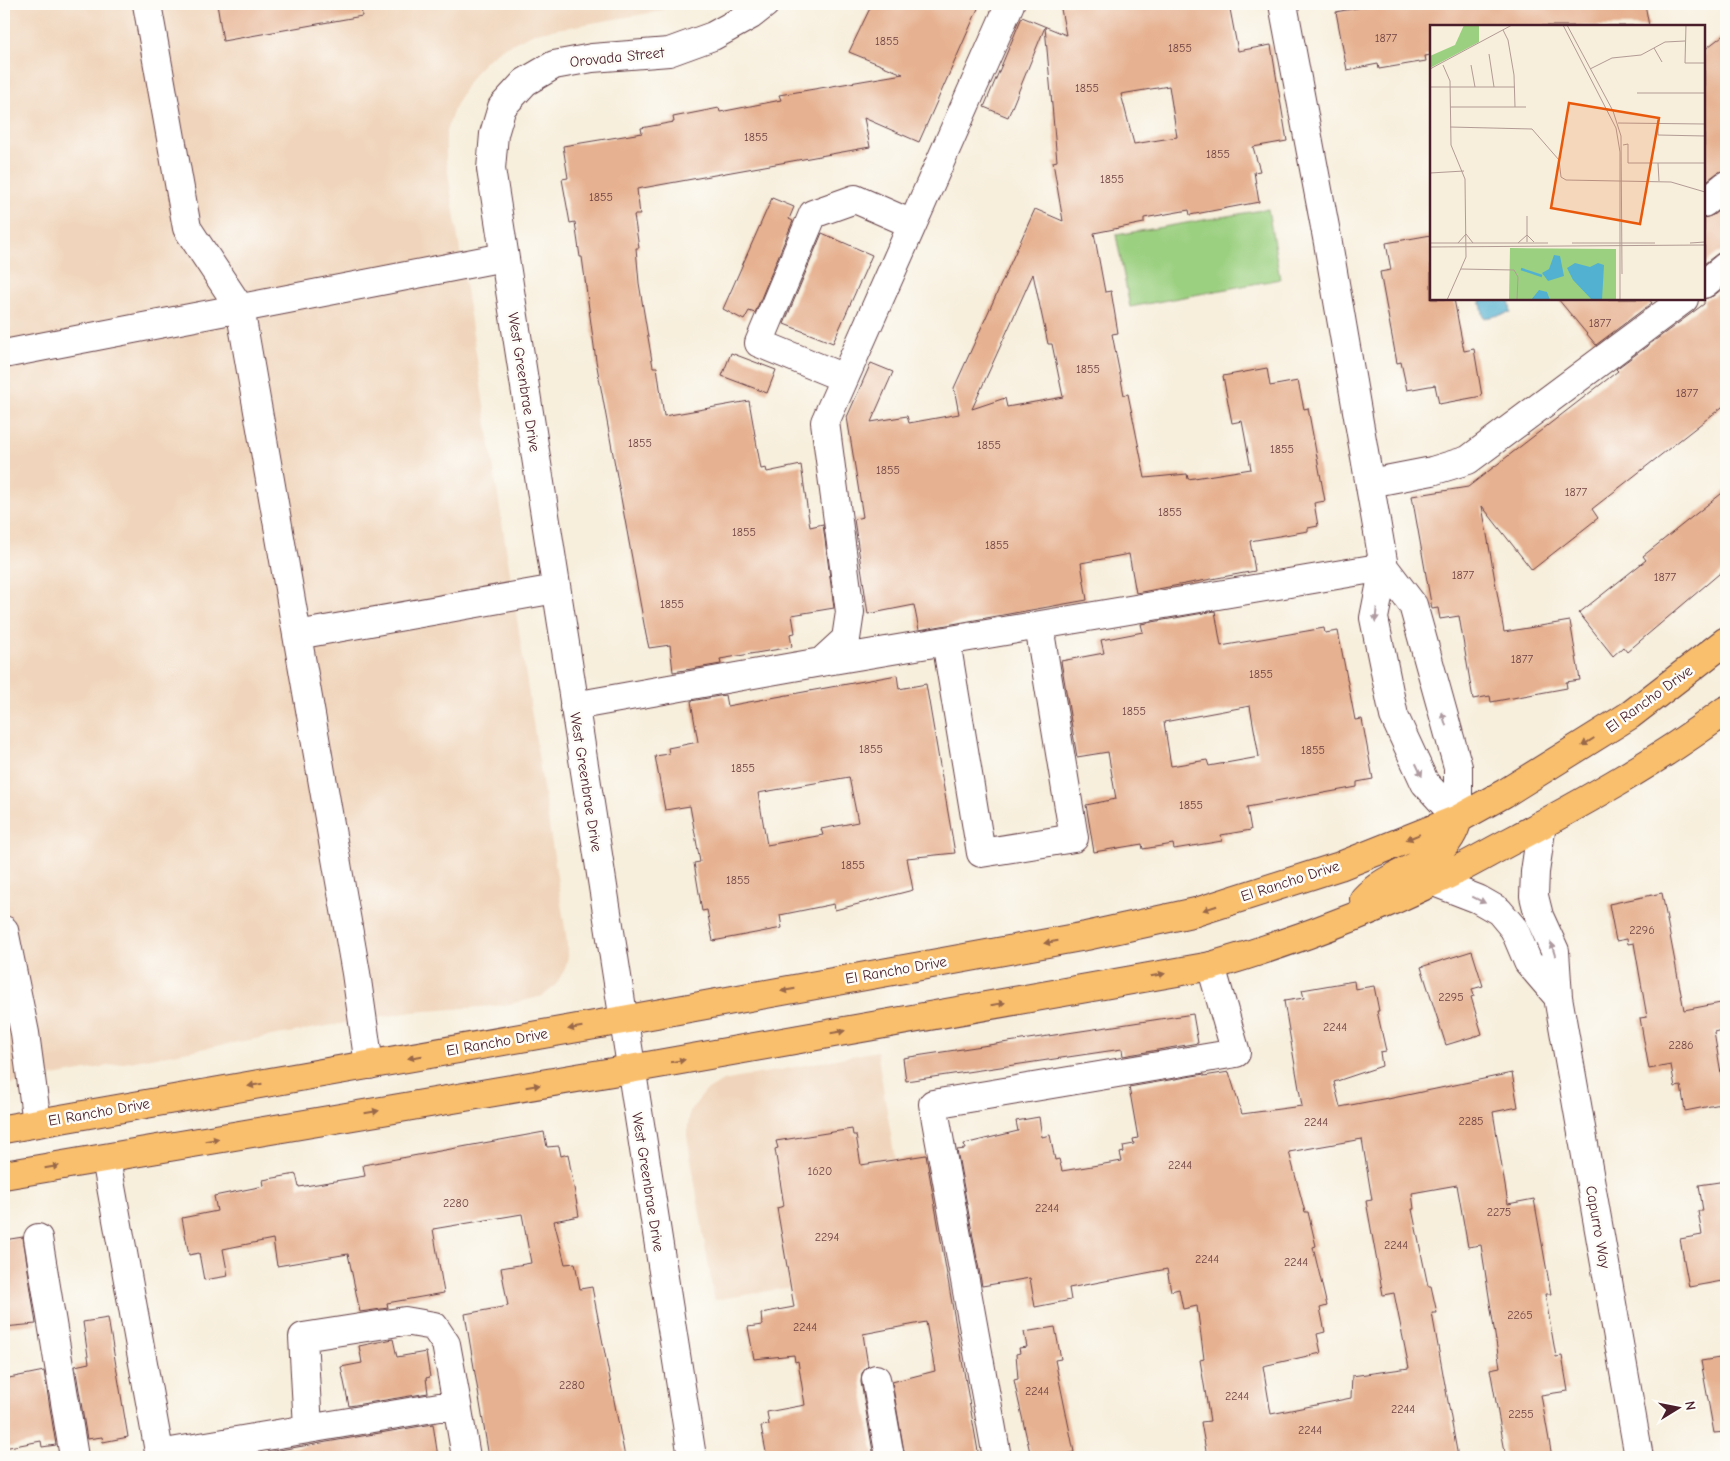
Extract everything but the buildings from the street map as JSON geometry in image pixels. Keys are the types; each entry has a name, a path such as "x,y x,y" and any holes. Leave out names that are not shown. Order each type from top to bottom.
{"main road":[{"name":"El Rancho Drive","path":"4,1128 623,1020 1086,936 1196,912 1340,866 1458,819 1505,793 1630,715 1726,641"},
{"path":"4,1175 630,1069 1211,966 1252,954 1359,914 1434,882 1542,824 1652,760 1726,710"},
{"path":"1359,914 1365,898 1375,888 1431,858 1446,846 1454,834 1458,819"}],"street":[{"path":"147,4 187,228 240,308 356,973 369,1065"},
{"name":"Orovada Street","path":"502,107 525,82 554,65 592,58 669,52 713,36 751,15 765,4"},
{"path":"820,662 846,639 850,612 825,422 1010,4"},
{"path":"1283,4 1384,567 1374,618 1394,716 1426,783 1458,819"},
{"name":"West Greenbrae Drive","path":"502,107 494,134 491,169 692,1457"},
{"path":"1705,202 1726,185"},
{"path":"844,378 759,343 813,214 855,199 912,224"},
{"path":"4,354 504,257"},
{"path":"1705,283 1726,266"},
{"path":"1370,483 1432,470 1468,460 1683,300"},
{"path":"574,706 820,662 1384,567"},
{"path":"1384,567 1413,605 1458,767 1458,819"},
{"path":"297,635 556,589"},
{"path":"946,641 981,852 1074,838 1038,626"},
{"name":"Capurro Way","path":"1542,824 1535,872 1534,896 1538,916 1555,950 1558,997 1639,1457"},
{"path":"1434,882 1478,899 1499,911 1514,929 1528,962 1558,997"},
{"path":"4,930 24,1033 37,1123"},
{"path":"998,1457 933,1104 1236,1053 1211,966"},
{"path":"106,1159 160,1456 308,1428 457,1404"},
{"path":"38,1238 74,1457"},
{"path":"308,1428 304,1337 405,1321 434,1326 446,1344 466,1457"},
{"path":"876,1379 890,1457"}],"shaded area":[{"path":"4,4 681,4 656,12 534,33 505,47 485,61 469,81 456,104 446,131 446,160 566,935 568,956 565,969 555,986 543,996 506,1005 413,1012 310,1029 4,1085"},
{"path":"877,1051 913,1267 714,1300 687,1135 690,1111 705,1092 723,1081"}],"green space":[{"path":"1268,209 1280,279 1130,307 1116,235"}],"water":[{"path":"1480,300 1509,300 1511,313 1484,318"}]}
